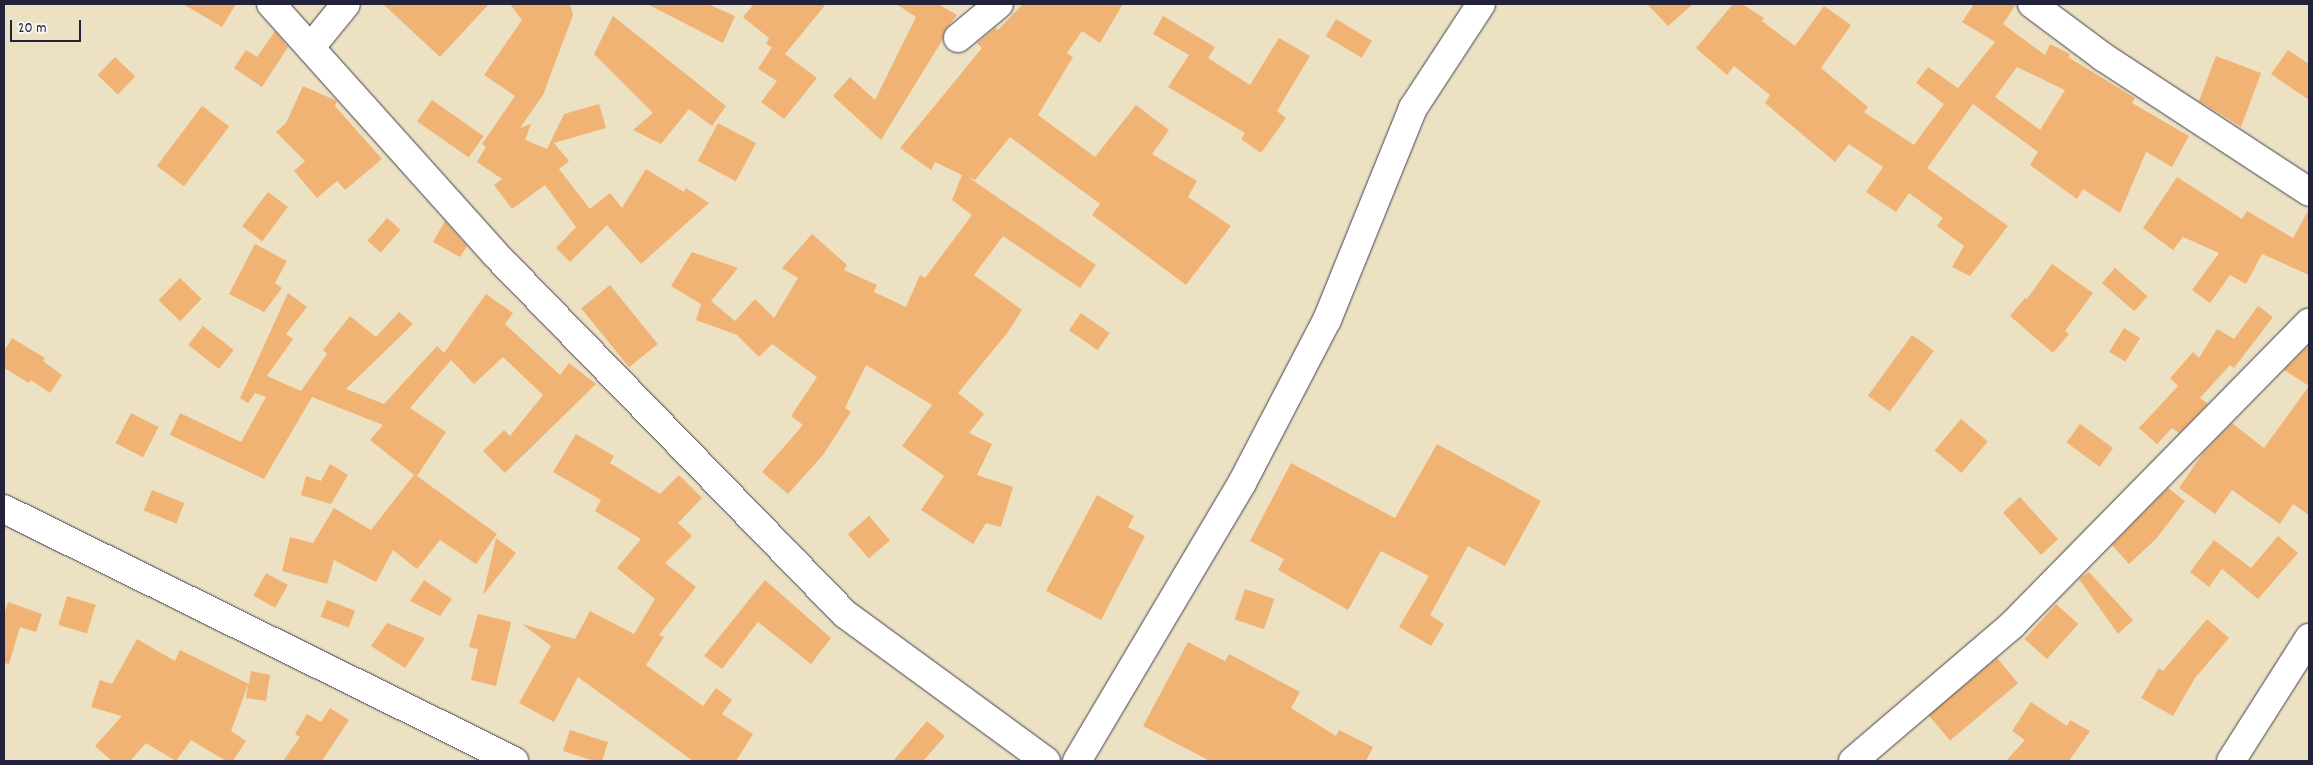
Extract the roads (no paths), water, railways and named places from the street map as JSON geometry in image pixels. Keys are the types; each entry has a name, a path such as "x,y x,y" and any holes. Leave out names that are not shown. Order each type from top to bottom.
{"street":[{"path":"271,4 496,255 844,614 1046,761"},
{"path":"311,47 346,4"},
{"path":"958,38 999,4"},
{"path":"1077,761 1242,483 1327,320 1413,108 1481,4"},
{"path":"2032,4 2103,57 2309,192"},
{"path":"1853,761 2012,625 2309,323"},
{"path":"4,509 514,761"},
{"path":"2231,761 2309,638"}]}
